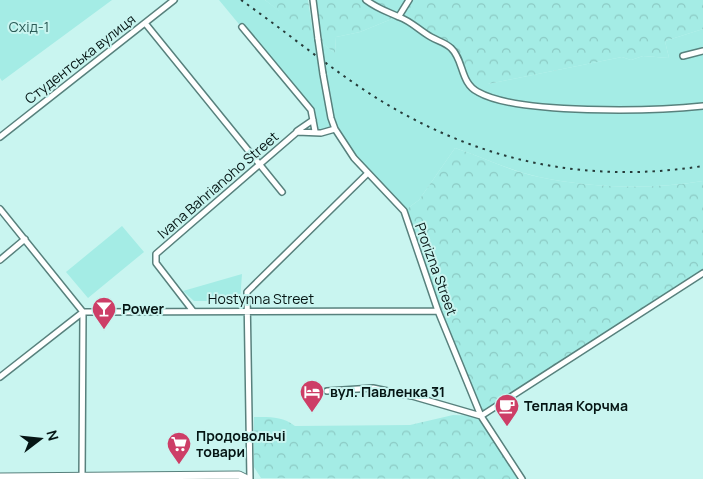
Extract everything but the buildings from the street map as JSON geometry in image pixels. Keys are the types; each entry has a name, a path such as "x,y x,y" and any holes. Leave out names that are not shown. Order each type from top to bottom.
{"street":[{"name":"Студентська вулиця","path":"0,137 174,0"},
{"name":"Prorizna Street","path":"313,0 323,74 331,118 335,129 368,173 404,211 438,311 481,416 522,479"},
{"path":"366,0 381,10 399,16 452,49 469,85 477,92 498,99 538,107 656,108 703,106"},
{"path":"399,16 409,0"},
{"path":"145,23 282,192"},
{"path":"242,27 311,110 315,132"},
{"path":"683,56 703,50"},
{"path":"297,132 313,120"},
{"name":"Ivana Bahrianoho Street","path":"194,311 156,263 156,254 297,132 335,129"},
{"path":"0,476 82,478 239,474 248,479 247,292 368,173"},
{"path":"0,209 83,312 82,478"},
{"path":"0,260 25,239"},
{"path":"327,391 373,388 412,396 481,416 703,272"},
{"name":"Hostynna Street","path":"83,312 248,310 438,311"},
{"path":"0,377 83,312"}],"green space":[{"name":"Схід-1","path":"0,0 112,0 2,81 0,78"},
{"path":"219,0 265,0 335,53 336,37 360,32 399,16 447,45 488,84 622,57 631,60 643,56 669,58 665,41 703,29 703,181 641,187 579,184 539,177 507,168 455,148 419,200 404,211 368,173 335,130 315,131 313,114"},
{"path":"265,0 308,0 314,39"},
{"path":"315,0 703,0 703,29 665,41 669,58 643,56 631,60 622,57 488,84 469,85 452,49 399,16 360,32 336,37 335,53 323,44"},
{"path":"455,148 507,168 539,177 580,184 642,187 703,181 703,273 481,416 438,311 404,211 419,200"},
{"path":"122,226 144,252 88,298 66,272"},
{"path":"242,274 240,301 194,301 183,291"},
{"path":"453,415 481,416 522,479 261,478 254,467 254,417 281,419 295,426 410,425"}],"railway":[{"path":"241,0 383,102 420,123 459,140 497,153 537,163 577,169 618,172 660,171 703,166"}],"place":[{"name":"Power","path":"104,330"},
{"name":"вул. Павленка 31","path":"312,413"},
{"name":"Теплая Корчма","path":"507,427"},
{"name":"Продовольчі товари","path":"179,465"}]}
